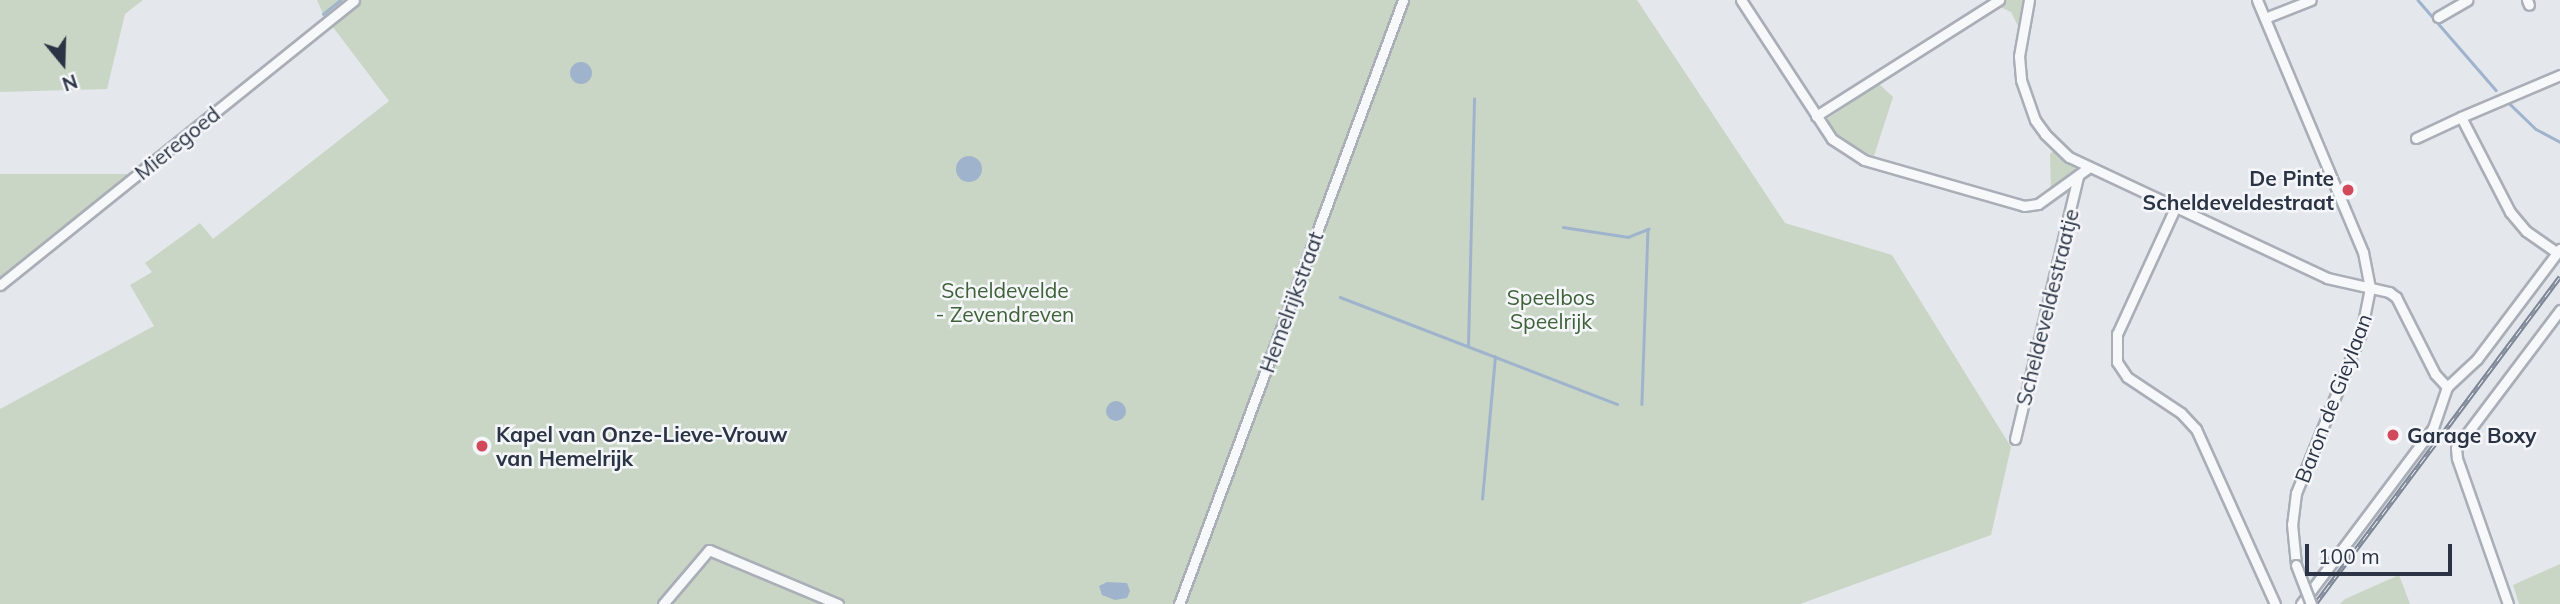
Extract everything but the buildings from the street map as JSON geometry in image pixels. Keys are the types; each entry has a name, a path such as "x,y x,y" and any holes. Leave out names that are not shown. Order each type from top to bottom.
{"street":[{"name":"Mieregoed","path":"0,285 354,0"},
{"name":"Hemelrijkstraat","path":"1179,604 1403,0"},
{"path":"1741,0 1832,139 1864,160 2024,206 2038,204 2088,168"},
{"path":"1816,116 1999,0"},
{"path":"2029,0 2019,56 2026,99 2045,134 2068,157 2327,278 2389,292 2396,297 2435,374 2446,387"},
{"name":"Baron de Gieylaan","path":"2257,0 2363,252 2370,288 2361,333 2296,493 2292,524 2296,565 2311,604"},
{"path":"2265,18 2311,0"},
{"path":"2438,17 2468,0"},
{"path":"2416,138 2560,75"},
{"path":"2301,604 2433,428 2446,387 2477,359 2558,251 2526,231 2510,212 2461,117"},
{"name":"Scheldeveldestraatje","path":"2015,439 2078,176"},
{"path":"2175,208 2116,334 2117,362 2127,377 2181,413 2196,429 2266,591 2275,604"},
{"path":"2508,604 2456,448 2560,310"},
{"path":"663,604 709,550 838,604"}],"green space":[{"path":"0,0 143,0 125,14 107,89 0,92"},
{"name":"Scheldevelde - Zevendreven","path":"317,0 1637,0 1785,223 1892,255 2011,447 1991,535 1800,604 0,604 0,409 154,326 130,285 152,272 145,263 200,223 213,239 389,101 323,14"},
{"path":"2005,0 2026,0 2018,26 2011,12 1998,6"},
{"path":"1879,84 1893,97 1874,156 1849,147 1836,135 1827,119"},
{"path":"2054,150 2076,169 2051,191 2050,154"},
{"path":"0,174 134,174 0,278"},
{"path":"2560,564 2560,604 2519,604 2513,585"},
{"path":"2399,575 2410,604 2340,604 2345,599"}],"water":[{"path":"581,62 589,65 592,73 589,81 581,84 573,81 570,73 573,65"},
{"path":"969,156 978,160 982,169 978,178 969,182 960,178 956,169 960,160"},
{"path":"1112,401 1120,401 1126,411 1120,421 1112,421 1106,415 1106,407"},
{"path":"1107,582 1127,583 1130,591 1127,598 1115,600 1102,595 1099,586"}],"waterway":[{"path":"323,14 340,0"},
{"path":"2418,0 2496,90"},
{"path":"1468,346 1474,99"},
{"path":"2509,103 2536,129 2560,142"},
{"path":"1563,227 1628,237 1648,229 1642,404"},
{"path":"1340,297 1617,404"},
{"path":"1482,499 1495,357"}],"railway":[{"path":"2315,604 2560,277"}],"place":[{"name":"De Pinte Scheldeveldestraat","path":"2348,190"},
{"name":"Garage Boxy","path":"2393,435"},
{"name":"Kapel van Onze-Lieve-Vrouw van Hemelrijk","path":"482,446"}],"park label":[{"name":"Speelbos Speelrijk","path":"1551,309"}]}
